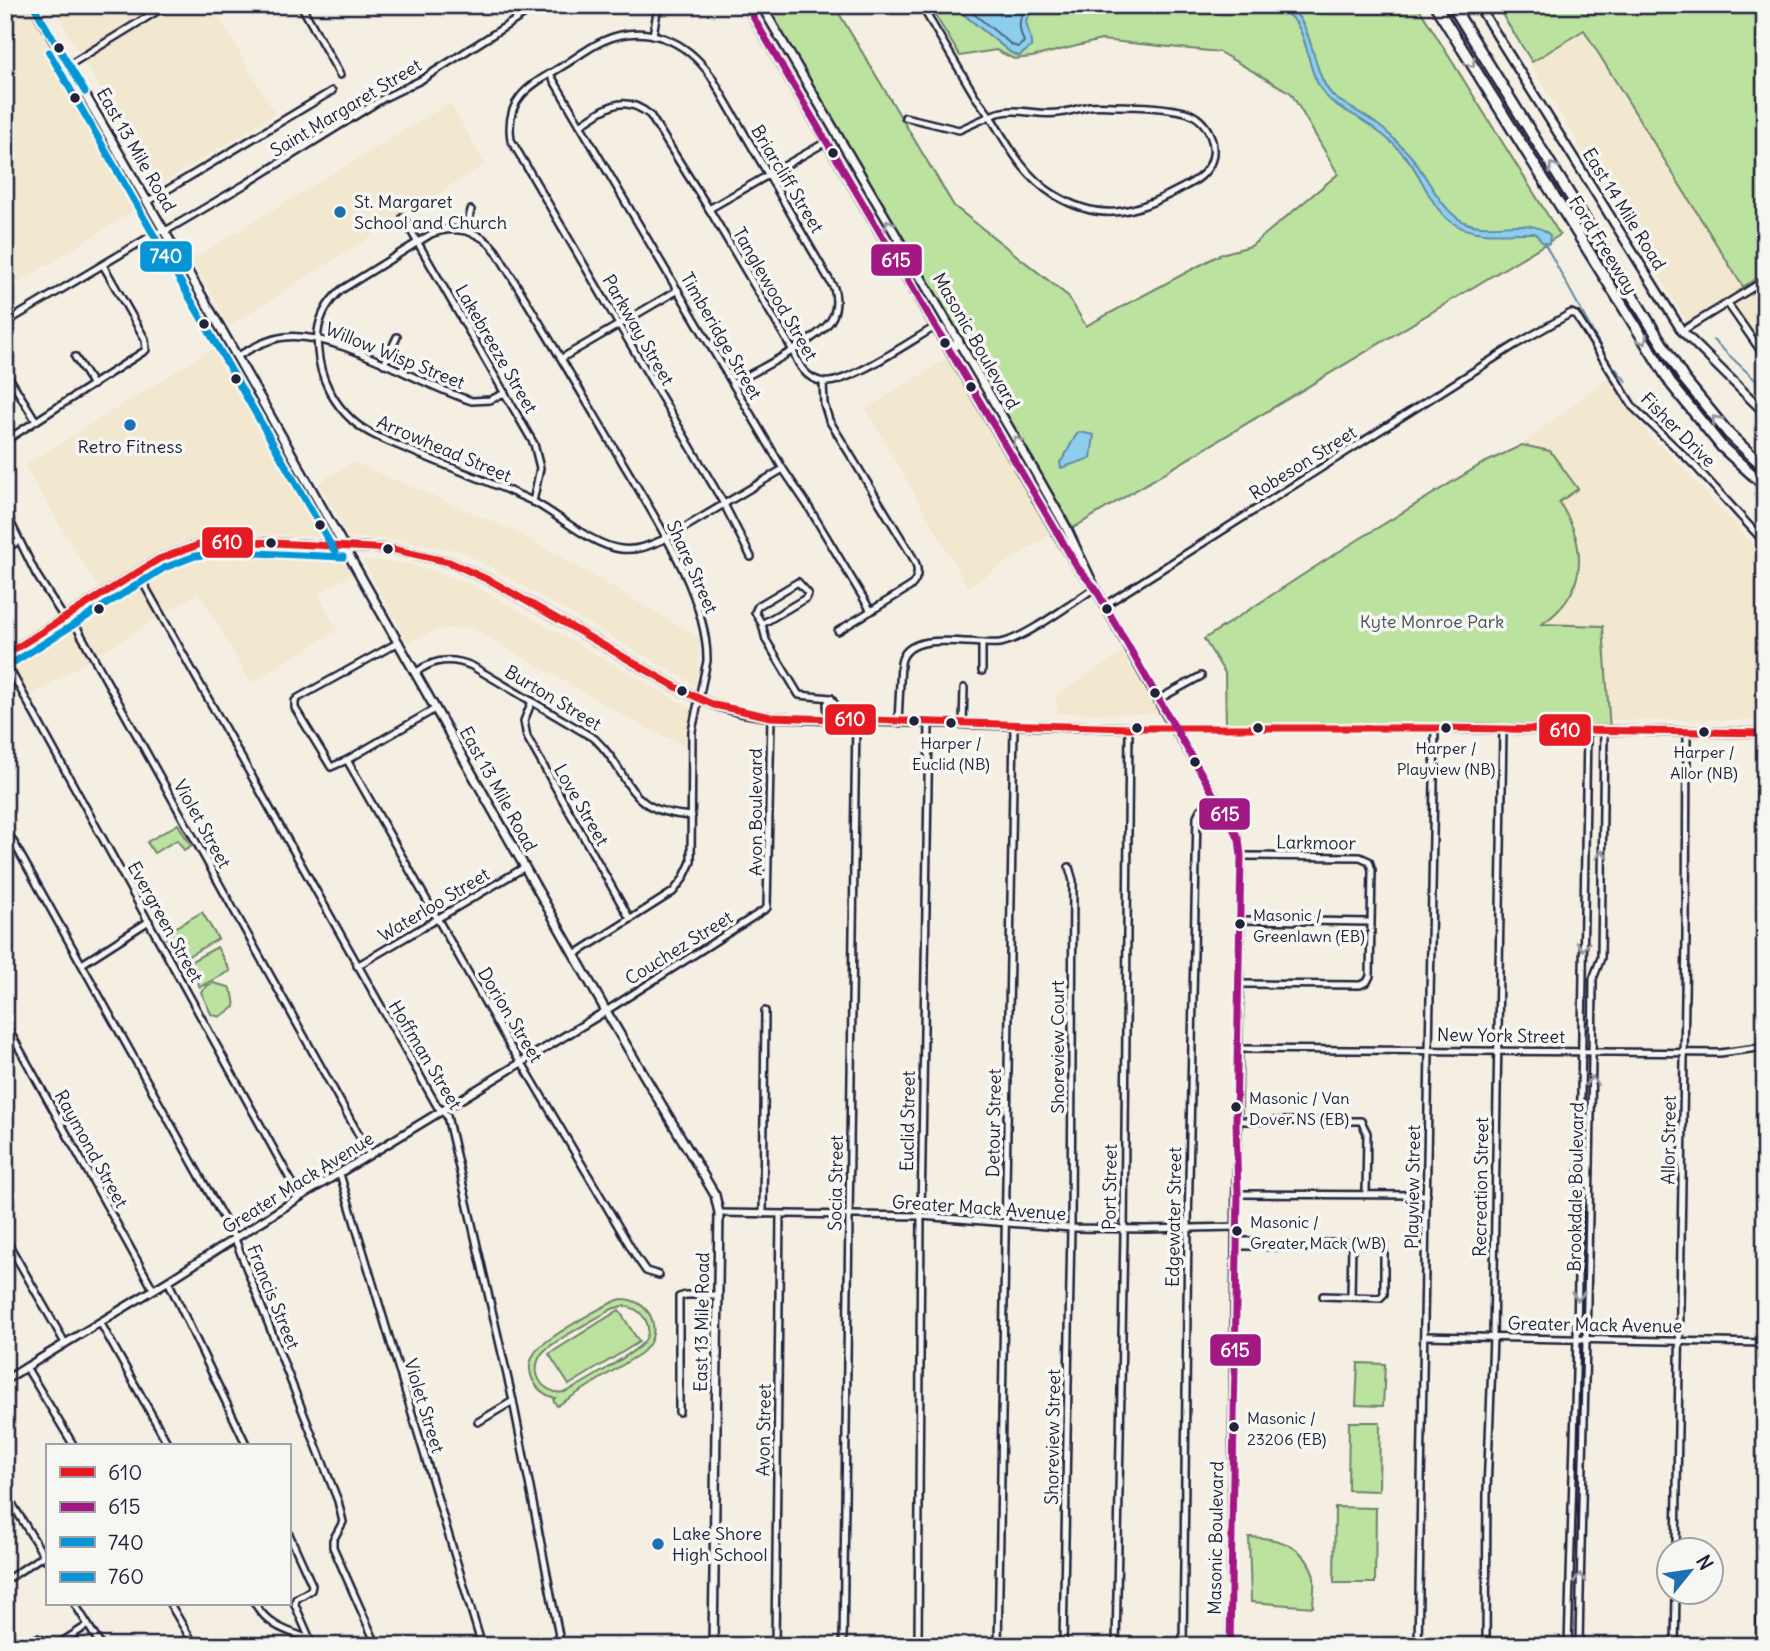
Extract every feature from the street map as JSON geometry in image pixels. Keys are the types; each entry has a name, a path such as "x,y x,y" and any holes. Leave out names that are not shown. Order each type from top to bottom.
{"highway":[{"name":"Ford Freeway","path":"1435,5 1672,386 1722,447 1765,486"},
{"name":"Ford Freeway","path":"1452,5 1684,379 1729,434 1765,468"}],"main road":[{"name":"East 13 Mile Road","path":"33,5 236,357 606,1012 711,1188 719,1213 713,1646"},
{"name":"Masonic Boulevard","path":"746,5 1077,568 1095,588"},
{"name":"Masonic Boulevard","path":"761,5 1041,482 1095,588 1174,728"},
{"name":"East 14 Mile Road","path":"1478,5 1682,331 1765,413"},
{"path":"782,66 788,61 797,66"},
{"path":"826,142 833,128"},
{"path":"890,248 895,243 914,267"},
{"path":"935,327 941,328 953,346 956,346 958,340"},
{"path":"961,371 986,406 990,409 997,407"},
{"path":"1024,478 1034,477 1041,482"},
{"path":"1043,511 1047,506 1048,496"},
{"path":"1058,535 1064,532 1066,527"},
{"path":"5,655 137,572 176,551 212,542 235,541 409,552 460,566 698,699 727,710 771,717 1129,728 1435,728 1765,733"}],"street":[{"path":"69,65 167,5"},
{"path":"312,5 302,8 340,75"},
{"name":"Saint Margaret Street","path":"5,323 156,233 244,186 384,98 421,80 539,5"},
{"path":"905,117 959,130 990,116 1011,110 1059,113 1092,106 1134,106 1187,113 1196,118 1213,140 1212,158 1209,167 1199,178 1143,208 1112,213 1085,209 1053,194 1023,169 990,116 975,96 921,5"},
{"path":"550,74 601,41 634,33 653,35 657,12"},
{"name":"Briarcliff Street","path":"653,35 682,46 703,65 830,280 836,296 835,312 827,325 733,384"},
{"name":"Parkway Street","path":"550,74 523,92 510,116 513,146 724,504 751,557"},
{"name":"Timberidge Street","path":"550,74 783,469 871,611"},
{"name":"Saint Margaret Street","path":"147,202 332,91"},
{"name":"Tanglewood Street","path":"580,125 615,105 631,104 644,110 654,121 803,370 812,378 823,382 824,404 829,421 917,565 918,573 913,584 838,631"},
{"path":"709,209 826,142"},
{"path":"418,242 445,230 466,230 471,210"},
{"name":"Lakebreeze Street","path":"403,217 538,453 539,480 533,502"},
{"name":"Share Street","path":"466,230 487,240 496,251 562,358 667,538 693,594 706,637 707,661 692,731 691,862 683,879 667,896 574,955"},
{"name":"Arrowhead Street","path":"418,242 335,295 322,315 317,339 319,361 327,386 342,410 363,429 533,502 618,549 639,549 667,538 783,469"},
{"path":"5,441 143,353 147,347 103,265"},
{"path":"1682,331 1765,280"},
{"path":"562,358 678,290"},
{"path":"1728,304 1765,357"},
{"name":"Fisher Drive","path":"1515,345 1567,314 1576,315 1633,407 1695,466 1765,543"},
{"path":"823,382 846,378 935,327"},
{"path":"384,364 397,337"},
{"name":"Willow Wisp Street","path":"236,357 274,339 317,339 472,401 490,400 505,393"},
{"name":"Robeson Street","path":"1105,605 1515,345"},
{"path":"75,356 93,385"},
{"path":"5,371 36,421"},
{"name":"Violet Street","path":"5,511 19,541 64,618 75,624 370,1155"},
{"path":"5,549 19,541"},
{"name":"Hoffman Street","path":"137,572 357,966 437,1106 447,1116 513,1401 561,1646"},
{"path":"762,624 806,598 807,593 802,584 799,582 758,606 755,612 762,624 766,640 799,695 831,698 827,704 831,720"},
{"path":"898,722 901,663 905,652 913,645 927,641 1004,642 1095,588"},
{"path":"398,642 295,701 295,708 331,767 435,709"},
{"path":"982,643 982,671"},
{"name":"Burton Street","path":"415,673 426,664 439,660 463,662 595,739 607,750 625,783 637,797 658,812 692,816"},
{"name":"Evergreen Street","path":"5,662 300,1196"},
{"path":"1160,699 1201,676"},
{"path":"963,724 964,688"},
{"name":"Love Street","path":"532,701 524,721 527,737 630,919"},
{"name":"Avon Boulevard","path":"767,908 771,717"},
{"name":"Socia Street","path":"843,1646 856,720"},
{"name":"Euclid Street","path":"918,1646 921,1216 929,723"},
{"name":"Detour Street","path":"998,1646 1014,726"},
{"name":"Port Street","path":"1116,1646 1129,728"},
{"name":"Masonic Boulevard","path":"1174,728 1237,833 1241,856 1230,1646"},
{"name":"Playview Street","path":"1418,1646 1435,728"},
{"name":"Recreation Street","path":"1486,1646 1503,729"},
{"name":"Brookdale Boulevard","path":"1568,1646 1577,1338 1587,730"},
{"name":"Brookdale Boulevard","path":"1579,1646 1588,1338 1594,974 1601,958 1604,731"},
{"name":"Allor Street","path":"1676,1536 1687,732"},
{"name":"Dorion Street","path":"346,760 436,919 637,1258 646,1271 659,1275"},
{"name":"Edgewater Street","path":"1183,1646 1197,816 1202,807 1217,800"},
{"name":"Francis Street","path":"5,827 235,1239 342,1512 343,1522 333,1539 333,1547 377,1646"},
{"name":"Larkmoor","path":"1241,856 1366,859 1373,870 1370,922"},
{"name":"Waterloo Street","path":"357,966 524,867"},
{"name":"Shoreview Court","path":"1069,867 1073,881 1070,1228"},
{"name":"Couchez Street","path":"606,1012 767,908"},
{"path":"1239,984 1363,984 1370,975 1370,922 1240,920"},
{"path":"82,964 149,921"},
{"path":"763,1213 765,1011"},
{"name":"Greater Mack Avenue","path":"5,1380 168,1281 300,1196 606,1012"},
{"name":"Raymond Street","path":"5,1023 153,1289"},
{"name":"New York Street","path":"1237,1049 1720,1053 1765,1047"},
{"path":"1236,1121 1361,1121 1367,1133 1366,1194"},
{"name":"Violet Street","path":"340,1174 482,1646"},
{"path":"1238,1194 1427,1195"},
{"name":"Greater Mack Avenue","path":"719,1213 921,1216 1070,1228 1237,1227"},
{"name":"Avon Street","path":"775,1646 780,1214"},
{"name":"Shoreview Street","path":"1063,1646 1070,1228"},
{"path":"5,1238 65,1343"},
{"path":"1237,1243 1305,1248 1324,1243 1384,1244 1384,1294 1380,1298 1324,1296"},
{"path":"1351,1297 1352,1243"},
{"path":"168,1281 246,1444"},
{"path":"678,1412 679,1297 686,1294 718,1296"},
{"path":"100,1322 168,1444"},
{"name":"Greater Mack Avenue","path":"1424,1336 1765,1340"},
{"path":"1760,1646 1765,1340"},
{"path":"26,1367 73,1444"},
{"path":"478,1422 513,1401"},
{"path":"5,1492 46,1558 5,1581"},
{"path":"290,1536 312,1585 310,1590 296,1599 295,1605 313,1646"},
{"path":"76,1606 101,1646"},
{"path":"171,1606 195,1646"},
{"path":"256,1606 264,1618 274,1625 310,1639"},
{"path":"1675,1646 1676,1606"},
{"path":"23,1646 37,1638 57,1645 88,1625"}],"shaded area":[{"path":"5,5 28,5 40,24 44,39 75,86 143,205 5,291"},
{"path":"52,5 212,5 275,114 156,187"},
{"path":"1583,29 1749,295 1765,286 1765,352 1730,299 1687,322 1534,70 1532,62"},
{"name":"St. Margaret School and Church","path":"450,103 485,164 229,326 192,259"},
{"path":"222,343 329,533 328,537 227,532 200,536 159,551 99,589 24,466"},
{"path":"948,358 1050,535 968,587 866,409"},
{"path":"1608,378 1649,436 1678,463 1765,558 1765,720 1610,720 1603,626 1541,624 1555,616 1576,585 1579,547 1559,501 1577,489 1550,451 1522,445"},
{"path":"353,462 517,532 700,638 696,685 462,551 400,540 349,537 319,483"},
{"path":"217,548 340,555 352,574 318,594 337,630 251,683 199,592 29,697 10,662 174,559"},
{"path":"363,560 400,563 431,570 475,586 694,710 691,728 683,745 641,725 471,627 436,630 408,642"},
{"path":"1122,653 1158,714 1057,713 1056,695"}],"green space":[{"path":"764,5 834,5 954,206 1068,296 1086,326 1221,254 1251,246 1338,174 1291,93 1219,52 1101,40 1032,57 1014,59 996,50 960,56 929,5 1417,5 1560,235 1073,528"},
{"path":"1496,5 1765,5 1765,273 1743,287 1584,30 1532,62"},
{"name":"Kyte Monroe Park","path":"1522,445 1550,451 1578,489 1559,502 1575,535 1579,568 1575,583 1557,612 1542,624 1603,626 1610,731 1226,728 1225,673 1204,639 1480,465"},
{"path":"178,824 191,846 184,850 177,840 154,853 147,842"},
{"path":"202,912 218,939 179,961 164,934"},
{"path":"217,947 230,971 200,987 188,963"},
{"path":"213,983 229,987 233,994 235,1007 219,1017 211,1014 201,992"},
{"path":"622,1299 641,1305 648,1312 653,1329 648,1346 640,1354 557,1406 553,1400 555,1398 542,1391 533,1380 530,1366 536,1351 577,1322","holes":["629,1307 640,1313 647,1324 647,1337 643,1343 570,1390 556,1392 542,1384 537,1367 543,1352 612,1309"]},
{"path":"619,1310 639,1342 569,1385 549,1354"},
{"path":"1358,1363 1385,1364 1383,1406 1356,1405"},
{"path":"1349,1422 1380,1422 1379,1491 1348,1490"},
{"path":"1335,1507 1376,1508 1375,1583 1334,1583"},
{"path":"1249,1537 1279,1541 1303,1555 1314,1577 1313,1607 1251,1602"}],"water":[{"path":"952,5 1036,5 1026,20 1031,47 1019,56 1011,53"},
{"path":"1265,5 1281,5 1293,11 1307,34 1321,77 1328,89 1337,99 1373,121 1409,154 1440,200 1454,215 1472,225 1519,225 1541,229 1550,235 1549,244 1542,242 1535,233 1474,232 1447,219 1401,151 1377,130 1326,96 1316,79 1299,29 1292,19 1281,11"},
{"path":"1079,432 1094,435 1091,458 1061,468 1060,462"}],"waterway":[{"path":"1545,244 1608,360 1627,382"},
{"path":"1713,340 1765,389"}],"transit line":[{"name":"760","path":"33,5 85,92"},
{"name":"615","path":"746,5 1078,568 1095,588 1239,839 1241,856 1236,1121 1238,1194 1230,1646"},
{"name":"740","path":"49,52 335,552"},
{"name":"610","path":"5,655 159,559 204,543 254,542 392,549 449,562 493,582 683,691 714,705 771,717 1129,728 1445,728 1765,733"},
{"name":"740","path":"11,664 164,568 195,556 235,552 343,557"}],"place":[{"name":"St. Margaret School and Church","path":"340,212"},
{"name":"Retro Fitness","path":"130,425"},
{"name":"Harper / Euclid (NB)","path":"951,723"},
{"name":"Harper / Playview (NB)","path":"1446,728"},
{"name":"Harper / Allor (NB)","path":"1704,732"},
{"name":"Masonic / Greenlawn (EB)","path":"1240,924"},
{"name":"Masonic / Van Dover NS (EB)","path":"1236,1107"},
{"name":"Masonic / Greater Mack (WB)","path":"1237,1231"},
{"name":"Masonic / 23206 (EB)","path":"1234,1427"},
{"name":"Lake Shore High School","path":"658,1544"}]}
